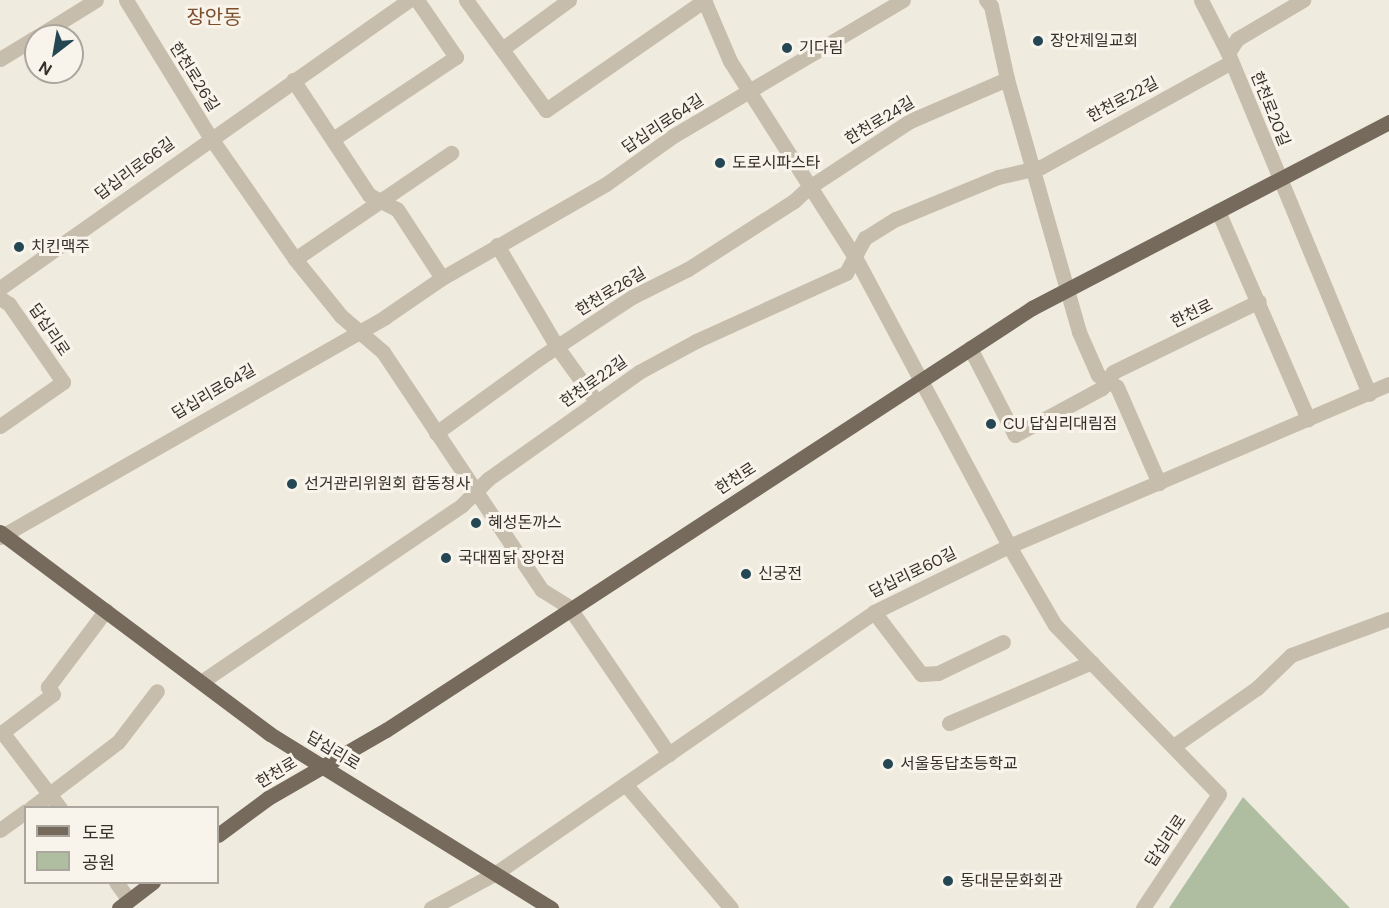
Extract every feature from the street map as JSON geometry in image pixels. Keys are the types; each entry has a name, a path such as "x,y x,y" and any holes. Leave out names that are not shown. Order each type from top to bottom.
{"main road":[{"name":"한천로","path":"219,835 268,798 386,730 568,607 970,348 1069,289 1389,122"},
{"name":"답십리로","path":"1,535 106,610 270,734 551,908"},
{"path":"124,904 150,884"}],"street":[{"path":"58,24 96,0"},
{"name":"한천로26길","path":"126,0 210,137 295,259 341,316 383,352 475,493 542,590 568,607"},
{"name":"답십리로66길","path":"0,288 210,137 409,0"},
{"path":"333,139 456,57 417,0"},
{"path":"466,0 546,110 704,0 730,61 808,188 855,257 1009,546 1055,626 1174,746 1243,699 1291,655 1389,619"},
{"path":"502,49 569,0"},
{"name":"답십리로64길","path":"1,535 360,331 496,245 606,184 673,136 751,92 903,0"},
{"path":"986,0 991,6 1007,79 1069,289 1079,332 1098,375 1117,387 1159,483"},
{"name":"한천로20길","path":"1201,0 1229,57 1279,180"},
{"path":"1229,57 1237,39 1303,0"},
{"path":"0,60 24,45"},
{"name":"한천로22길","path":"201,682 475,493 596,401 639,372 696,342 846,273 865,238 896,219 998,177 1032,169 1229,57"},
{"name":"한천로24길","path":"808,188 910,121 1007,79"},
{"path":"293,80 369,195 397,209 442,278"},
{"path":"295,259 451,153"},
{"path":"1279,180 1369,394"},
{"name":"한천로26길","path":"436,433 632,297 688,269 794,201 808,188"},
{"path":"1218,212 1308,419"},
{"path":"496,245 557,347 596,401"},
{"name":"답십리로","path":"0,298 9,304 63,382 0,426"},
{"name":"한천로","path":"970,348 1015,435 1102,388 1113,372 1258,301"},
{"name":"답십리로60길","path":"431,908 496,873 874,612 1009,546 1389,384"},
{"path":"568,607 669,754"},
{"path":"59,806 1,733 53,694 48,687 106,610"},
{"path":"874,612 921,674 938,673 1004,642"},
{"path":"950,723 1092,662"},
{"path":"32,806 118,742 157,691"},
{"name":"답십리로","path":"1143,908 1219,794 1174,746"},
{"path":"625,784 731,908"},
{"path":"0,830 24,812"},
{"path":"117,884 124,904"}],"green space":[{"path":"1243,797 1350,908 1169,908"}],"place":[{"name":"장안제일교회","path":"1038,41"},
{"name":"기다림","path":"787,48"},
{"name":"도로시파스타","path":"720,163"},
{"name":"치킨맥주","path":"19,247"},
{"name":"CU 답십리대림점","path":"991,424"},
{"name":"선거관리위원회 합동청사","path":"292,484"},
{"name":"혜성돈까스","path":"476,523"},
{"name":"국대찜닭 장안점","path":"446,558"},
{"name":"신궁전","path":"746,574"},
{"name":"서울동답초등학교","path":"888,764"},
{"name":"동대문문화회관","path":"948,881"}],"district":[{"name":"장안동","path":"214,17"}]}
